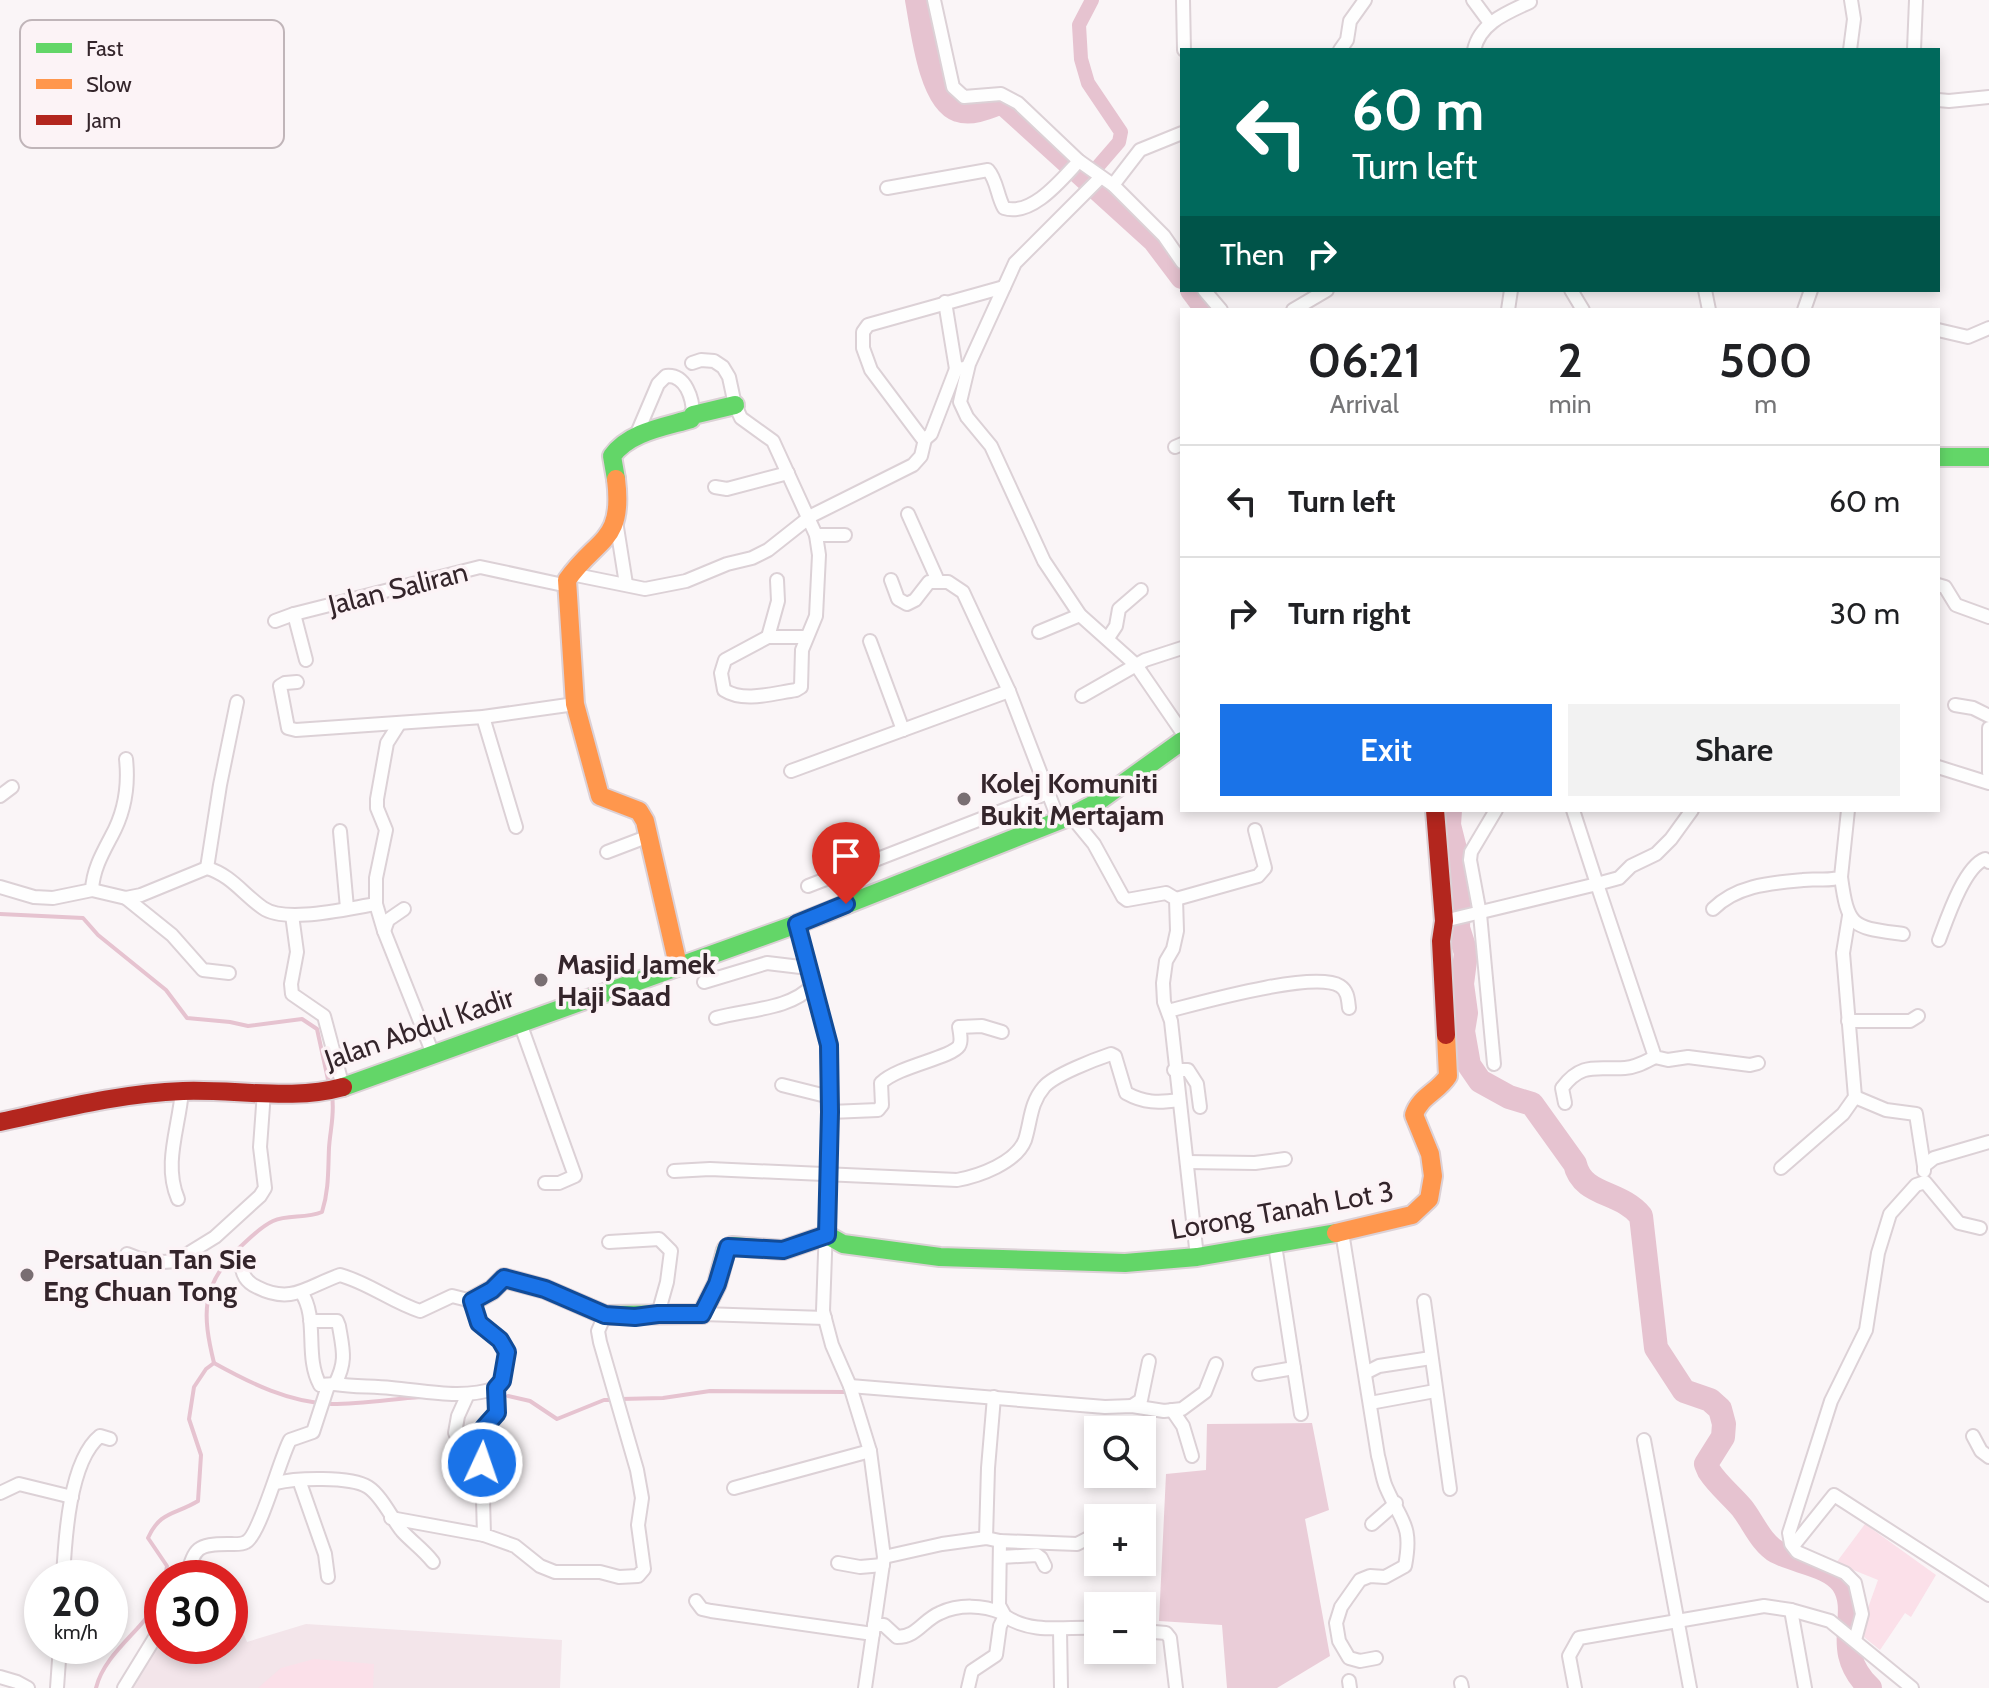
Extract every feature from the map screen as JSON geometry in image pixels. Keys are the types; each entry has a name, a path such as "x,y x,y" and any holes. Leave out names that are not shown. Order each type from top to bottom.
{"street":[{"path":"934,0 953,87 964,97 1001,94 1018,103 1079,161 1113,185 1164,236 1180,259"},
{"path":"1183,0 1184,48"},
{"path":"1343,48 1350,21 1365,0"},
{"path":"1473,0 1490,23"},
{"path":"1850,48 1854,19 1851,0"},
{"path":"1914,48 1916,0"},
{"path":"1475,48 1478,35 1490,23 1530,2"},
{"path":"1940,100 1989,97"},
{"path":"1113,185 1140,150 1180,131"},
{"path":"887,188 988,170 1004,208 1016,210 1042,198 1079,161"},
{"path":"962,368 1022,254 1101,177"},
{"path":"925,439 890,393 878,383 863,348 863,332 868,325 1004,287"},
{"path":"1206,292 1219,308"},
{"path":"1296,308 1324,292"},
{"path":"945,302 962,368 960,402 967,417 991,446 1044,561 1080,615 1136,665 1180,729"},
{"path":"1940,330 1968,337 1989,328"},
{"path":"692,363 714,361 723,367 741,418 773,441 816,535 819,555 816,616 802,650 801,687 746,697 734,696 724,690 721,673 725,660 768,637 806,637"},
{"name":"Jalan Saliran","path":"275,621 480,567 570,580 626,584 645,589 663,587 752,558 768,550 808,518 913,465 921,456 925,439 931,434 962,368"},
{"path":"626,584 616,521 618,499 612,456 624,442 691,419 693,406 682,380 674,375 666,376 658,384 635,438"},
{"path":"693,415 735,405"},
{"path":"1940,457 1989,457"},
{"path":"715,487 727,489 788,473"},
{"path":"908,514 938,581"},
{"path":"616,521 604,542 576,566 570,580 575,704 600,796 639,811 645,821 678,965"},
{"path":"816,535 845,535"},
{"path":"768,637 778,601 777,580"},
{"path":"891,580 898,599 907,604 915,600 929,582 948,582 963,592 1009,691 1048,793 1065,818 1094,844 1127,900 1166,893 1176,899 1262,873 1265,868 1255,830"},
{"path":"1940,586 1945,587 1956,605 1989,617"},
{"path":"1108,638 1116,626 1119,609 1141,590"},
{"path":"294,614 306,660"},
{"path":"1039,632 1080,615"},
{"path":"870,641 903,730"},
{"path":"1082,696 1136,665 1180,649"},
{"path":"297,682 280,686 288,728 296,730 483,717 575,704"},
{"path":"791,771 1009,691"},
{"path":"207,868 237,702"},
{"path":"1955,705 1973,708 1989,716"},
{"path":"483,717 516,827"},
{"path":"399,724 387,743 377,799 377,808 386,830 376,878 376,904 433,1054"},
{"path":"1989,728 1989,773"},
{"name":"Jalan Abdul Kadir","path":"0,1122 122,1096 182,1091 334,1089 797,924 1065,818 1096,803 1180,742"},
{"path":"92,890 92,878 113,835 128,791 126,759"},
{"path":"1940,768 1989,783"},
{"path":"0,796 12,787"},
{"path":"808,886 1048,793"},
{"name":"Lorong Tanah Lot 3","path":"827,1235 843,1244 940,1257 1125,1263 1197,1257 1275,1245 1412,1215 1429,1199 1433,1176 1430,1154 1414,1115 1418,1100 1444,1084 1448,1076 1441,941 1449,919 1435,812"},
{"path":"1494,1064 1470,860 1471,852 1495,812"},
{"path":"1574,812 1655,1057"},
{"path":"1449,919 1619,878 1631,866 1656,854 1691,812"},
{"path":"1781,1168 1843,1114 1855,1097 1843,953 1849,916 1841,877 1848,812"},
{"path":"340,831 347,908"},
{"path":"607,852 649,836"},
{"path":"1939,940 1962,884 1976,863 1985,859 1989,862"},
{"path":"126,898 207,868 236,883 273,914 292,915 376,904"},
{"path":"1713,909 1749,887 1841,877"},
{"path":"0,887 34,897 53,898 92,890 126,898 166,929 203,970 229,973"},
{"path":"1176,899 1177,931 1173,949 1166,961 1164,1002 1168,1011 1197,1257"},
{"path":"384,931 388,920 404,909"},
{"path":"292,915 297,952 292,994 324,1016 334,1089"},
{"path":"1849,916 1863,929 1903,934"},
{"path":"797,924 829,1045 825,1318 870,1451 883,1561 865,1688"},
{"path":"704,982 767,963 809,968"},
{"path":"1168,1011 1246,991 1321,982 1340,986 1348,996 1349,1008"},
{"path":"716,1018 784,1003 803,996 813,985"},
{"path":"1848,1021 1910,1021 1918,1016"},
{"path":"520,1023 575,1176 559,1183 545,1183"},
{"path":"830,1112 878,1110 882,1105 881,1083 900,1070 955,1050 961,1041 959,1027 982,1026 1002,1032"},
{"path":"674,1171 710,1169 957,1180 1003,1163 1024,1143 1032,1107 1044,1087 1054,1078 1111,1054 1115,1056 1126,1093 1139,1100 1156,1103 1179,1100"},
{"path":"1565,1103 1562,1088 1568,1079 1591,1067 1622,1068 1639,1065 1655,1057 1668,1060 1688,1057 1750,1065 1758,1063"},
{"path":"1174,1070 1188,1070 1195,1077 1200,1107"},
{"path":"782,1085 830,1097"},
{"path":"178,1199 171,1178 173,1139 182,1091"},
{"path":"127,1254 140,1259 176,1261 215,1237 260,1196 265,1188 260,1147 264,1092"},
{"path":"1855,1097 1886,1110 1916,1114 1925,1182 1959,1223 1980,1228"},
{"path":"1924,1166 1934,1158 1989,1142"},
{"path":"1187,1162 1255,1163 1285,1159"},
{"path":"1855,1640 1862,1614 1855,1583 1845,1573 1797,1552 1789,1533 1831,1401 1866,1330 1878,1253 1890,1214 1916,1185 1925,1182"},
{"path":"1342,1232 1378,1456 1386,1487 1406,1524 1409,1543 1405,1566 1385,1577 1370,1576 1360,1580 1341,1607 1336,1623 1339,1641 1349,1658 1360,1661 1376,1658"},
{"path":"702,1314 717,1284 728,1247 783,1250 827,1235"},
{"path":"609,1242 659,1239 671,1251 658,1314"},
{"path":"1275,1245 1301,1414"},
{"path":"241,1262 242,1273 249,1283 270,1294 290,1295 340,1275 359,1280 401,1305 420,1311 452,1296 472,1301 492,1290 504,1278 545,1289 605,1315 825,1318"},
{"path":"301,1292 308,1302 316,1377 320,1385 329,1388 388,1387 468,1394 496,1388 502,1381 507,1352 500,1340 479,1323 472,1301"},
{"path":"1424,1301 1450,1489"},
{"path":"391,1518 484,1535 515,1546 540,1566 555,1572 638,1576 644,1569 638,1525 642,1498 629,1436 600,1342 598,1331 605,1315"},
{"path":"192,1560 200,1547 248,1542 254,1534 270,1490 276,1483 283,1453 290,1440 313,1432 329,1388 344,1366 344,1358 337,1321 310,1321"},
{"path":"1365,1373 1379,1366 1431,1358"},
{"path":"1132,1406 1141,1400 1149,1361"},
{"path":"850,1386 1172,1410 1182,1409 1205,1392 1216,1364"},
{"path":"1259,1374 1294,1368"},
{"path":"484,1535 478,1433 497,1413 496,1388"},
{"path":"1370,1403 1435,1391"},
{"path":"468,1394 458,1416 455,1433 460,1441 477,1446"},
{"path":"986,1538 994,1397"},
{"path":"1172,1410 1183,1426 1192,1456"},
{"path":"65,1560 74,1481 84,1455 100,1436 110,1439"},
{"path":"1973,1436 1981,1451 1989,1457"},
{"path":"1644,1440 1690,1688"},
{"path":"734,1488 870,1451"},
{"path":"276,1483 299,1480 359,1483 371,1488 391,1518 433,1562"},
{"path":"299,1480 325,1554 328,1577"},
{"path":"0,1493 19,1484 72,1497"},
{"path":"1793,1546 1834,1495 1989,1595"},
{"path":"1372,1524 1396,1503"},
{"path":"838,1563 860,1567 942,1544 986,1538 1077,1544 1084,1540"},
{"path":"968,1688 972,1671 996,1655 1004,1614 999,1605 1000,1541"},
{"path":"1001,1557 1037,1555 1045,1566"},
{"path":"696,1601 702,1609 711,1611 874,1629 884,1625 897,1637 906,1637 939,1613 987,1607 1025,1625 1060,1630 1084,1629"},
{"path":"1575,1688 1569,1656 1579,1638 1764,1606 1830,1621 1912,1688"},
{"path":"1791,1610 1805,1688"},
{"path":"1060,1630 1061,1688"},
{"path":"1156,1632 1166,1633 1170,1638 1176,1688"},
{"path":"124,1688 144,1655"},
{"path":"57,1688 59,1664"},
{"path":"0,1677 28,1688"}],"shaded area":[{"path":"1312,1423 1329,1510 1305,1519 1330,1656 1277,1688 1227,1688 1222,1625 1159,1621 1166,1474 1206,1470 1207,1424"},
{"path":"1865,1524 1936,1575 1911,1617 1905,1613 1880,1650 1859,1633 1878,1580 1836,1563"},
{"path":"306,1624 562,1640 560,1688 131,1688 145,1664 248,1664 248,1642"},
{"path":"314,1659 374,1664 373,1688 258,1688 281,1668"}],"waterway":[{"path":"917,0 934,78 948,104 969,112 1002,102 1154,240 1180,274"},
{"path":"1087,179 1119,142 1121,132 1088,83 1081,59 1079,25 1092,0"},
{"path":"1194,292 1206,308"},
{"path":"1450,812 1449,825 1460,869 1458,928 1466,953 1462,984 1466,1013 1463,1031 1469,1065 1480,1081 1509,1097 1532,1104 1585,1182 1633,1208 1641,1216 1656,1348 1684,1391 1710,1400 1720,1409 1723,1437 1706,1464 1709,1471 1742,1508 1771,1548 1830,1572 1843,1584 1850,1608 1851,1660 1870,1688"},
{"path":"0,914 83,918 98,935 166,990 187,1018 248,1026 302,1019 317,1029 329,1084"},
{"path":"214,1363 207,1315 211,1288 217,1275 239,1248 264,1226 285,1218 322,1212 328,1180 332,1096"},
{"path":"163,1560 148,1538 163,1518 198,1501 201,1455 189,1419 194,1387 214,1363 271,1391 316,1403 421,1397"},
{"path":"621,1399 663,1398 710,1391 846,1392"},
{"path":"508,1396 530,1401 557,1419 604,1400 612,1400"},
{"path":"96,1688 111,1658 144,1620"}],"traffic: fast":[{"path":"616,479 612,456 628,441 691,419 693,415 735,405"},
{"path":"1940,457 1989,457"},
{"path":"343,1087 797,924 1071,816 1096,803 1180,742"},
{"path":"472,1301 492,1290 504,1278 545,1289 605,1315 702,1314 717,1284 726,1250 732,1246 783,1250 827,1235 843,1244 940,1257 1125,1263 1197,1257 1336,1233"}],"traffic: slow":[{"path":"616,479 616,516 612,528 567,580 575,704 600,796 639,811 645,821 678,965"},
{"path":"1336,1233 1412,1215 1429,1199 1433,1176 1430,1154 1414,1115 1420,1103 1448,1076 1446,1035"}],"traffic: jam":[{"path":"1435,812 1444,921 1441,941 1446,1035"},
{"path":"0,1122 91,1102 160,1092 284,1094 343,1087"}],"place":[{"name":"Kolej Komuniti Bukit Mertajam","path":"964,799"},
{"name":"Masjid Jamek Haji Saad","path":"541,980"},
{"name":"Persatuan Tan Sie Eng Chuan Tong","path":"27,1275"}],"route":[{"path":"482,1463 477,1446 478,1433 499,1408 496,1388 502,1381 507,1352 500,1340 479,1323 472,1301 492,1290 504,1278 545,1289 605,1315 702,1314 717,1284 728,1247 783,1250 827,1235 829,1045 797,924 846,904"}]}
